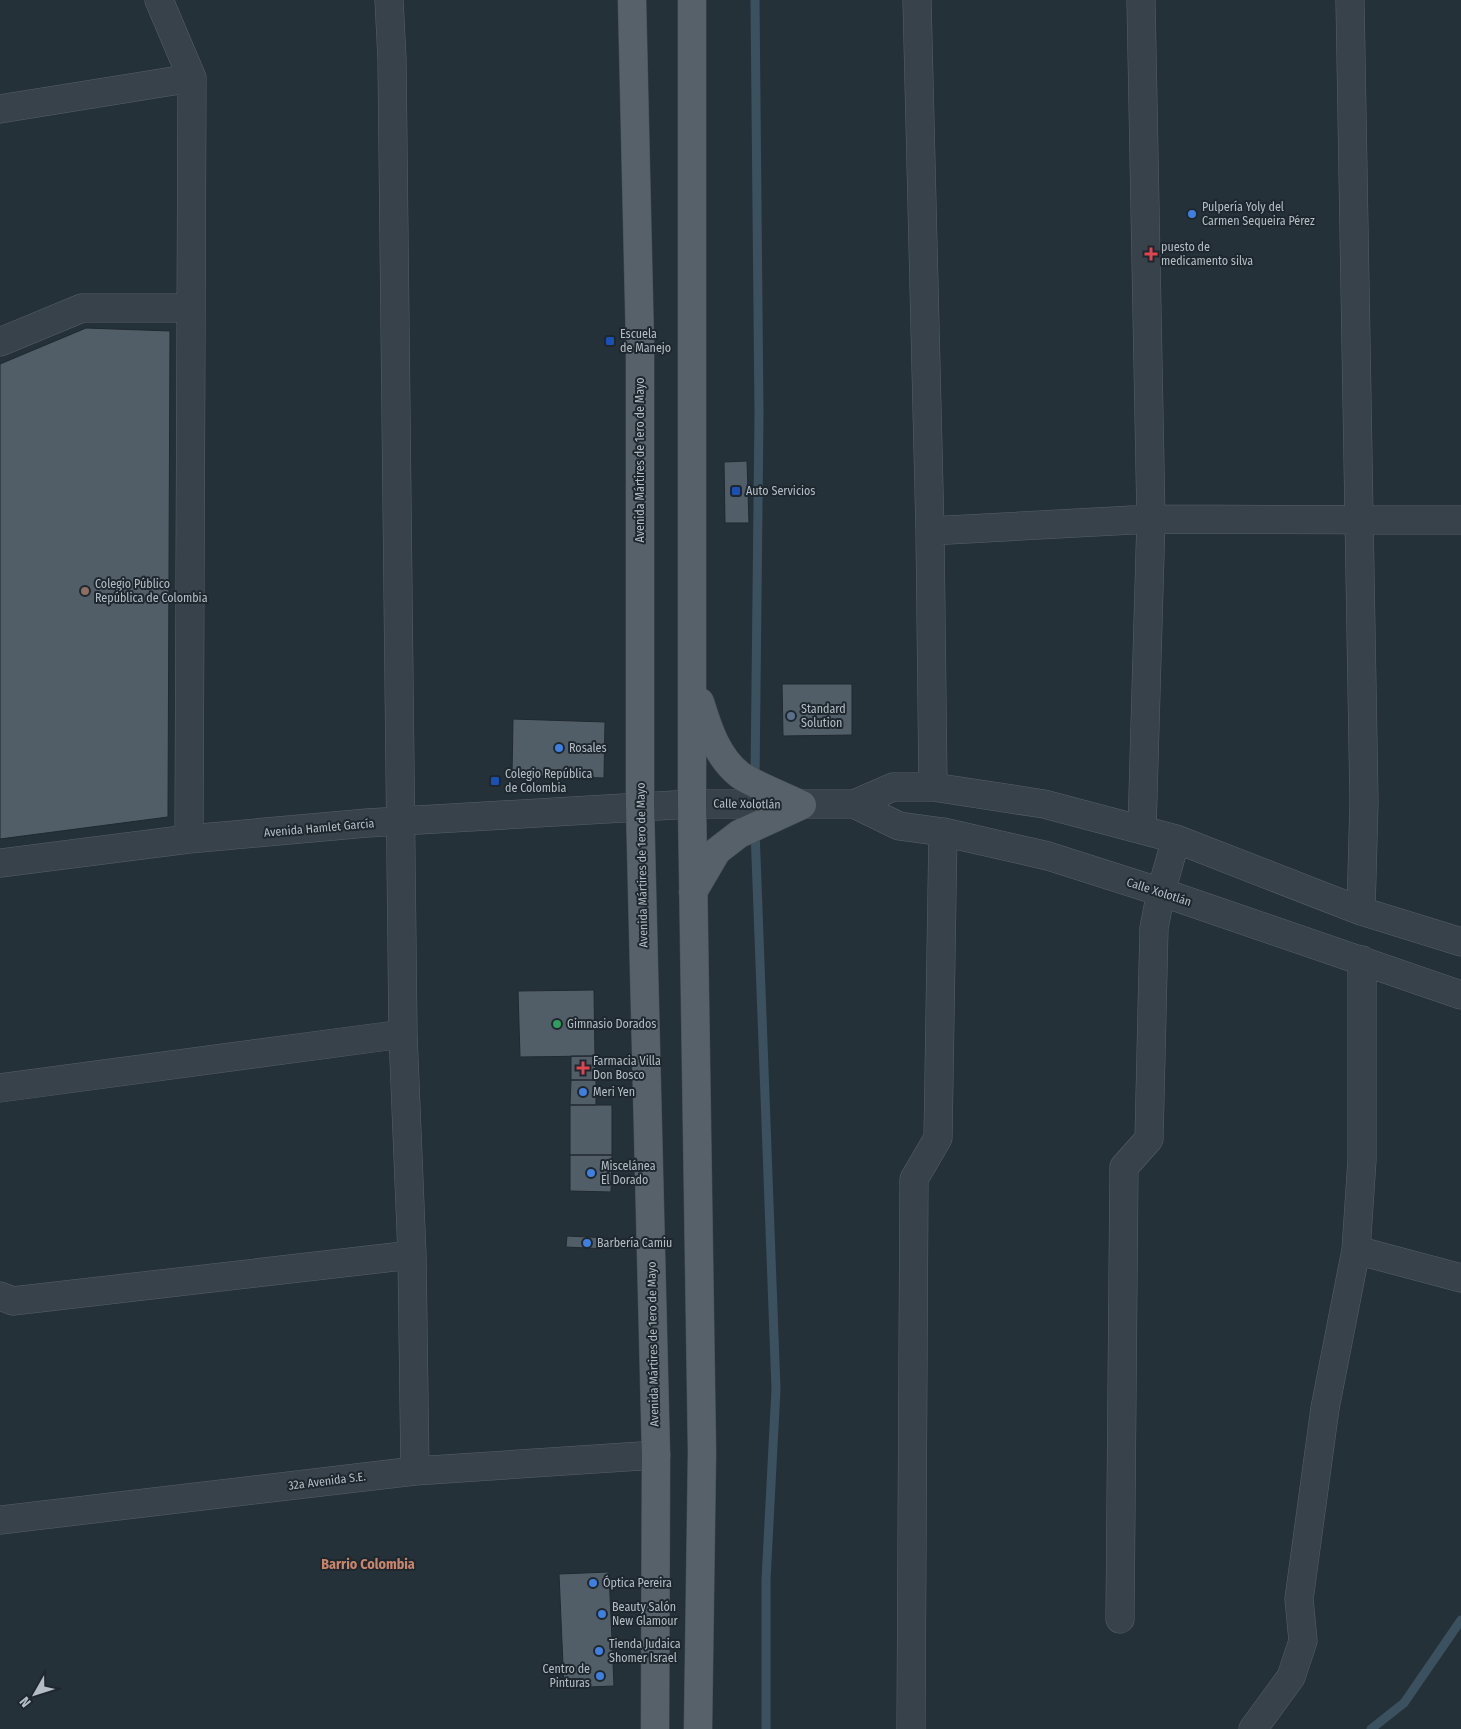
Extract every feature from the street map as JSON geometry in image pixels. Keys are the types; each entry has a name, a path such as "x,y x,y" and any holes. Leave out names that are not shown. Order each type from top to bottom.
{"main road":[{"name":"Avenida Mártires de 1ero de Mayo","path":"632,0 640,345 640,806 656,1455 655,1729"},
{"path":"692,0 692,804 702,1452 698,1729"},
{"path":"693,681 709,731 719,751 759,797 802,805"},
{"path":"693,892 717,851 739,834 759,797"}],"street":[{"path":"159,0 192,78 189,839"},
{"path":"388,0 392,59 403,1034 412,1255 416,1470"},
{"path":"917,0 930,531 933,787"},
{"path":"1141,0 1151,519 1142,830"},
{"path":"1350,0 1364,802 1361,911"},
{"path":"0,109 192,78"},
{"path":"0,342 82,308 191,308"},
{"path":"930,531 1151,519 1461,520"},
{"name":"Calle Xolotlán","path":"802,805 854,804 893,787 933,787 1044,804 1176,840 1361,911 1461,942"},
{"name":"Calle Xolotlán","path":"640,806 736,804 759,797"},
{"name":"Calle Xolotlán","path":"854,804 899,826 943,832 1048,856 1161,892 1461,995"},
{"name":"Avenida Hamlet García","path":"0,863 189,839 402,821 640,806"},
{"path":"911,1729 914,1179 938,1138 943,832"},
{"path":"1120,1620 1124,1167 1149,1139 1154,928 1161,892 1176,840"},
{"path":"1253,1729 1291,1678 1303,1641 1300,1599 1302,1580 1326,1408 1356,1250 1362,1160 1362,960"},
{"path":"0,1088 403,1034"},
{"path":"1356,1250 1461,1278"},
{"path":"0,1296 13,1301 412,1255"},
{"name":"32a Avenida S.E.","path":"0,1520 416,1470 656,1455"}],"building":[{"name":"Colegio Público República de Colombia","path":"86,328 170,331 168,817 0,839 0,364"},
{"path":"747,461 749,523 725,523 724,462"},
{"path":"782,684 852,684 852,735 783,736"},
{"name":"Rosales","path":"513,719 605,722 604,778 512,775"},
{"name":"Gimnasio Dorados","path":"594,990 595,1056 520,1057 518,991"},
{"name":"Farmacia Villa Don Bosco","path":"571,1056 595,1056 596,1080 571,1080"},
{"name":"Meri Yen","path":"571,1080 596,1080 596,1105 570,1105"},
{"path":"570,1105 612,1105 612,1155 570,1155"},
{"name":"Miscelánea El Dorado","path":"570,1155 612,1155 611,1192 570,1191"},
{"name":"Barbería Camiu","path":"567,1236 608,1238 607,1249 566,1247"},
{"path":"609,1572 614,1686 564,1688 559,1574"}],"waterway":[{"path":"755,0 759,414 755,780"},
{"path":"755,830 776,1389 766,1580 766,1729"},
{"path":"1371,1729 1404,1703 1461,1620"}],"place":[{"name":"Pulpería Yoly del Carmen Sequeira Pérez","path":"1192,214"},
{"name":"puesto de medicamento silva","path":"1151,254"},
{"name":"Escuela de Manejo","path":"610,341"},
{"name":"Auto Servicios","path":"736,491"},
{"name":"Colegio Público República de Colombia","path":"85,591"},
{"name":"Standard Solution","path":"791,716"},
{"name":"Rosales","path":"559,748"},
{"name":"Colegio República de Colombia","path":"495,781"},
{"name":"Gimnasio Dorados","path":"557,1024"},
{"name":"Farmacia Villa Don Bosco","path":"583,1068"},
{"name":"Meri Yen","path":"583,1092"},
{"name":"Miscelánea El Dorado","path":"591,1173"},
{"name":"Barbería Camiu","path":"587,1243"},
{"name":"Óptica Pereira","path":"593,1583"},
{"name":"Beauty Salón New Glamour","path":"602,1614"},
{"name":"Tienda Judaica Shomer Israel","path":"599,1651"},
{"name":"Centro de Pinturas","path":"600,1676"}],"district":[{"name":"Barrio Colombia","path":"368,1564"}]}
